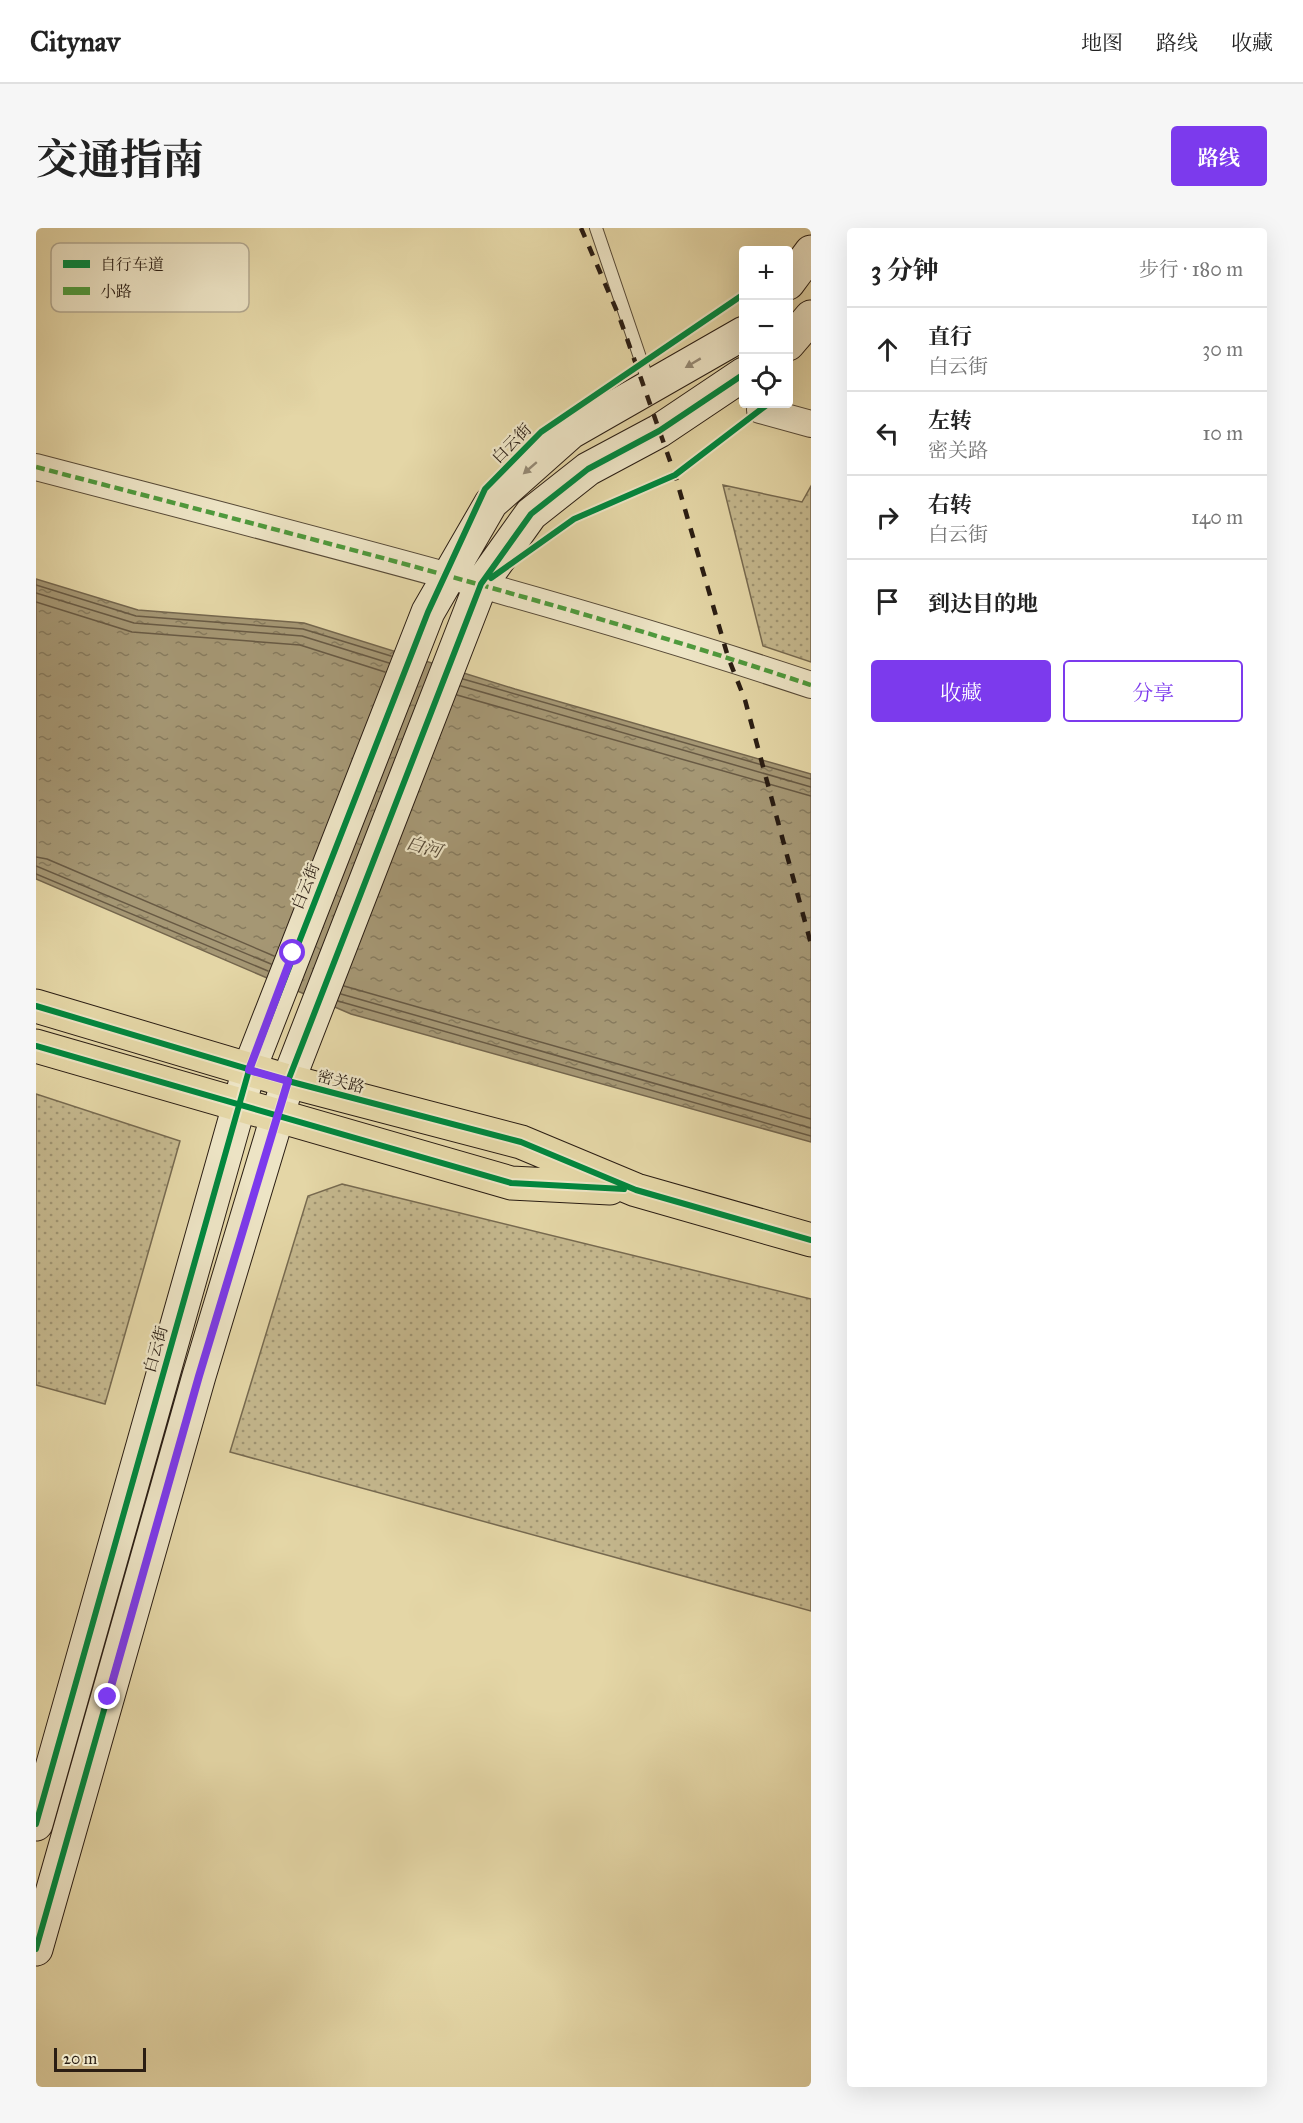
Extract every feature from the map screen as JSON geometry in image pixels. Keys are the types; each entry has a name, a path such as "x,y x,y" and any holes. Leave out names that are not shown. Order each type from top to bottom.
{"main road":[{"path":"793,277 811,252"},
{"path":"793,339 811,317"},
{"name":"白云街","path":"36,1824 249,1070 428,612 491,503 571,432 739,336"},
{"path":"36,1949 199,1376 288,1081 481,584 531,514 588,470 659,431 739,377"},
{"name":"密关路","path":"36,1006 288,1081 521,1142 636,1190 811,1240"},
{"name":"密关路","path":"36,1046 511,1183 636,1190"}],"street":[{"path":"760,410 811,424"},
{"path":"36,467 448,574 728,657 811,685"}],"lane":[{"path":"596,228 650,388"}],"shaded area":[{"path":"723,485 802,502 811,486 811,662 763,646"},
{"path":"36,1094 180,1141 105,1404 36,1385"},
{"path":"342,1184 811,1299 811,1611 230,1452 308,1196"}],"water":[{"name":"白河","path":"36,579 138,610 304,623 515,689 811,774 811,1142 351,1014 36,879"}],"railway":[{"path":"581,228 619,316 675,475 728,657 745,700 811,944"}],"marked path":[{"path":"36,467 328,543 522,597 811,685"}],"cycle path":[{"path":"36,1824 249,1070 428,612 485,489 541,432 739,297"},
{"path":"36,1949 199,1376 288,1081 481,584 531,514 588,469 659,431 739,377"},
{"path":"491,578 574,519 675,475 763,408"},
{"path":"36,1006 288,1081 521,1142 636,1190 811,1240"},
{"path":"36,1046 511,1183 624,1189"}],"route":[{"path":"108,1697 199,1376 288,1081 249,1070 293,953"}]}
